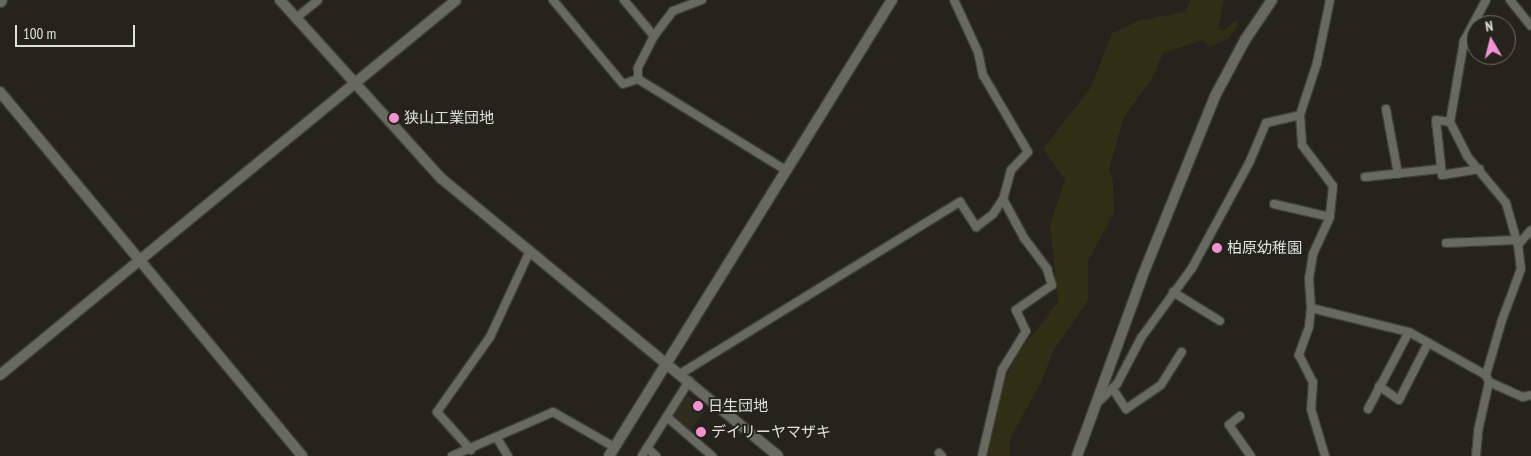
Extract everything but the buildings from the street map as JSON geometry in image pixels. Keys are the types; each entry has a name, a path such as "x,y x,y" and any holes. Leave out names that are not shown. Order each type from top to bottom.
{"street":[{"path":"280,0 442,178 529,253 667,363 778,456"},
{"path":"296,18 318,0"},
{"path":"0,375 353,82 456,0"},
{"path":"553,0 623,84 638,79"},
{"path":"624,0 654,36"},
{"path":"638,79 638,68 654,36 673,11 702,0"},
{"path":"452,456 471,450 553,412 612,452 892,0"},
{"path":"680,374 960,202 976,227 993,214 1003,200 1011,170 1028,152 983,75 978,52 954,0"},
{"path":"1076,456 1092,407 1215,96 1245,40 1272,0"},
{"path":"1325,456 1311,409 1313,382 1299,355 1309,326 1311,308 1309,279 1313,254 1330,217 1333,186 1302,145 1300,115 1317,63 1330,0"},
{"path":"1476,456 1478,430 1502,320 1521,269 1517,242 1506,203 1480,169 1467,156 1450,122 1464,41 1486,0"},
{"path":"1510,0 1531,26"},
{"path":"638,79 787,171"},
{"path":"0,92 302,456"},
{"path":"1386,109 1398,174"},
{"path":"1092,407 1113,389 1141,338 1192,268 1250,161 1266,123 1300,115"},
{"path":"1450,122 1436,120 1442,175 1480,169"},
{"path":"1365,177 1440,169"},
{"path":"982,456 1002,370 1026,331 1016,310 1052,285 1047,269 1024,238 1003,200"},
{"path":"1274,204 1330,217"},
{"path":"1446,242 1517,242 1531,230"},
{"path":"471,450 437,412 490,337 529,253"},
{"path":"1173,292 1220,321"},
{"path":"1311,308 1409,332 1427,345 1488,379 1523,397 1531,395"},
{"path":"1368,409 1409,332"},
{"path":"1379,386 1400,400 1427,345"},
{"path":"1113,389 1126,409 1161,385 1182,352"},
{"path":"642,456 689,381"},
{"path":"1240,416 1229,425 1251,456"},
{"path":"666,417 712,456"},
{"path":"497,438 508,456"},
{"path":"647,448 656,456"}],"shaded area":[{"path":"686,394 706,410 688,433 672,417"}],"green space":[{"path":"1191,0 1224,0 1218,29 1223,31 1236,20 1238,25 1229,38 1210,47 1203,40 1163,53 1152,79 1124,117 1109,169 1113,182 1114,213 1088,261 1088,301 1053,351 1042,381 1010,438 1010,456 985,456 1006,376 1020,351 1058,302 1050,225 1065,180 1043,149 1091,87 1112,33 1138,21 1185,12"}],"place":[{"name":"狭山工業団地","path":"394,118"},
{"name":"柏原幼稚園","path":"1217,248"},
{"name":"日生団地","path":"698,406"},
{"name":"デイリーヤマザキ","path":"701,432"}]}
